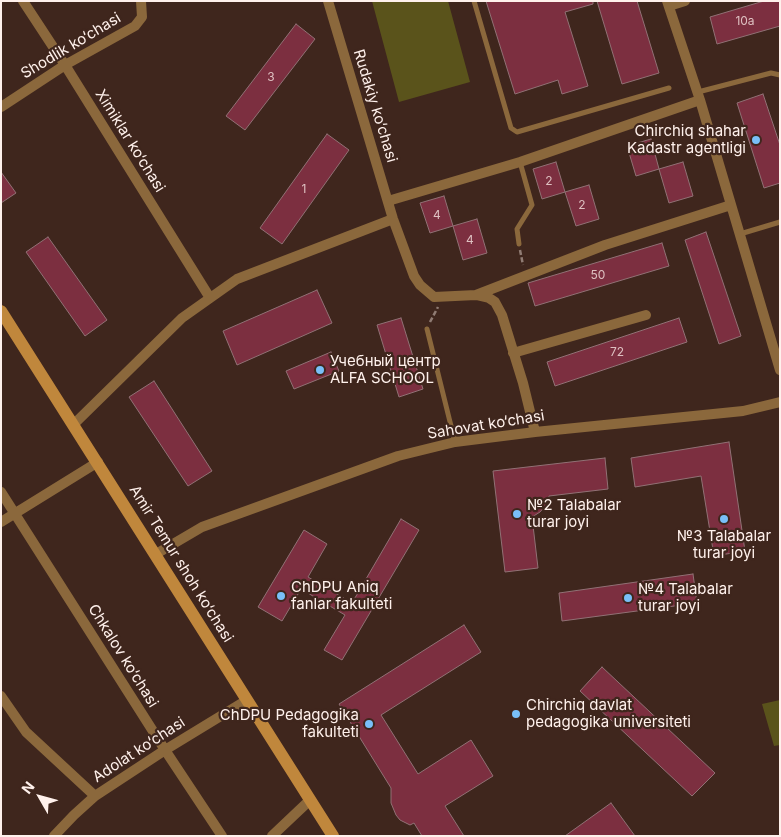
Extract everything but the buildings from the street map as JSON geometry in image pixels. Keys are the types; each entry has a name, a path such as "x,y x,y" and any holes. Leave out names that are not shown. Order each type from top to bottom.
{"main road":[{"name":"Amir Temur shoh ko‘chasi","path":"1,311 333,836"}],"street":[{"name":"Ximiklar ko‘chasi","path":"23,1 210,298"},
{"name":"Shodlik ko‘chasi","path":"1,107 65,65 135,26 142,17 140,1"},
{"name":"Rudakiy ko‘chasi","path":"328,1 406,256 420,285 434,297 443,297"},
{"path":"685,1 668,4 699,96 780,370"},
{"path":"388,201 520,162 699,96"},
{"path":"476,295 605,245 731,205"},
{"path":"74,424 182,318 237,279 394,219"},
{"path":"443,297 476,295 490,298 499,307 514,353 535,432"},
{"path":"514,353 646,315"},
{"name":"Sahovat ko‘chasi","path":"156,554 202,527 398,456 455,442 743,411 780,402"},
{"path":"1,522 98,462"},
{"name":"Chkalov ko‘chasi","path":"1,492 222,836"},
{"path":"1,696 26,732 95,796"},
{"name":"Adolat ko‘chasi","path":"54,836 95,796 165,750 247,700"},
{"path":"272,836 310,800"}],"lane":[{"path":"474,1 511,128 517,132 669,88"},
{"path":"699,96 771,73 780,75"},
{"path":"519,244 517,229 532,206 520,162"},
{"path":"740,234 780,222"},
{"path":"427,329 455,442"}],"path":[{"path":"519,244 526,276"},
{"path":"427,329 443,297"}],"shaded area":[{"path":"372,1 448,1 470,82 399,102"},
{"path":"780,700 780,745 774,746 762,704"}],"place":[{"name":"Chirchiq shahar Kadastr agentligi","path":"756,140"},
{"name":"Учебный центр ALFA SCHOOL","path":"320,370"},
{"name":"№2 Talabalar turar joyi","path":"517,514"},
{"name":"№3 Talabalar turar joyi","path":"724,519"},
{"name":"ChDPU Aniq fanlar fakulteti","path":"281,596"},
{"name":"№4 Talabalar turar joyi","path":"628,598"},
{"name":"Chirchiq davlat pedagogika universiteti","path":"516,714"},
{"name":"ChDPU Pedagogika fakulteti","path":"369,724"}]}
